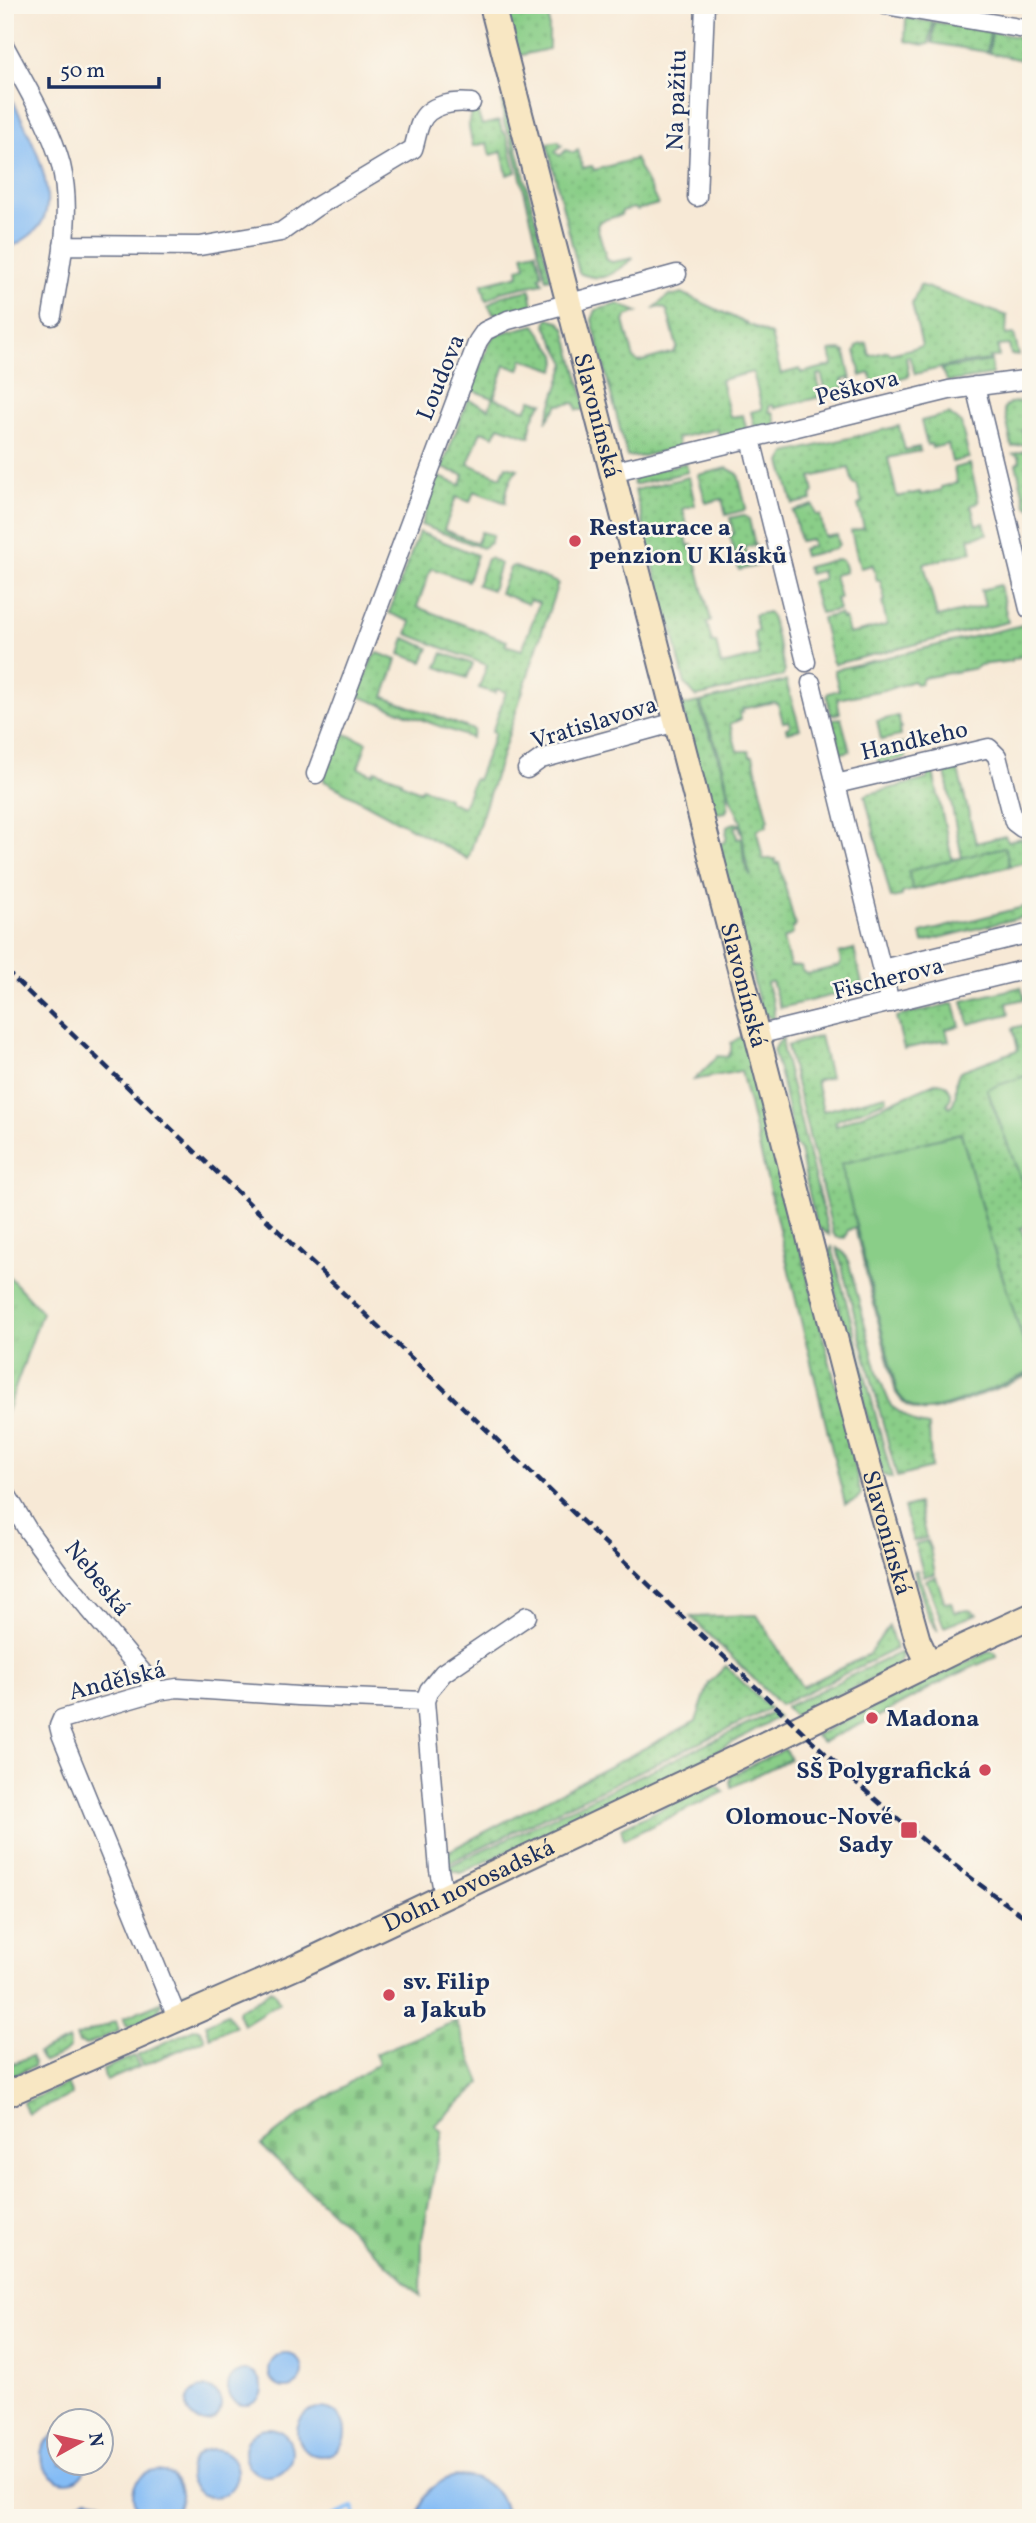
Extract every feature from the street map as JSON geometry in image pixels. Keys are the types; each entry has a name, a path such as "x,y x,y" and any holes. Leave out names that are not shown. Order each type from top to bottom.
{"main road":[{"name":"Slavonínská","path":"492,5 860,1435 918,1641 929,1664"},
{"name":"Dolní novosadská","path":"5,2095 178,2020 444,1896 1031,1616"}],"street":[{"name":"Na pažitu","path":"697,197 705,5"},
{"path":"885,5 1031,30"},
{"path":"5,47 43,119 58,156 64,185 63,245 52,316"},
{"path":"63,245 200,246 281,232 413,149 421,120 430,111 449,103 471,103"},
{"path":"568,302 677,274"},
{"name":"Loudova","path":"316,774 478,341 485,331 508,320 568,302"},
{"name":"Peškova","path":"612,472 948,390 1031,379"},
{"path":"975,386 1028,609"},
{"path":"751,439 806,662"},
{"name":"Handkeho","path":"811,683 890,1003"},
{"name":"Vratislavova","path":"527,769 541,759 677,723"},
{"name":"Handkeho","path":"836,784 989,748 997,756 1014,822 1022,828 1031,829"},
{"name":"Fischerova","path":"881,970 1031,933"},
{"name":"Fischerova","path":"757,1035 1031,968"},
{"name":"Nebeská","path":"5,1492 29,1532 60,1574 158,1691"},
{"path":"444,1896 439,1870 425,1701 429,1690 443,1673 527,1616"},
{"name":"Andělská","path":"178,2020 60,1730 60,1722 65,1718 177,1688 425,1701"}],"green space":[{"path":"505,5 534,8 534,13 537,9 549,9 549,49 517,56"},
{"path":"906,18 933,22 929,44 905,41"},
{"path":"935,22 990,32 987,52 932,43"},
{"path":"992,32 1031,39 1031,62 989,53"},
{"path":"502,102 505,102 551,278 546,279 510,134 504,123"},
{"path":"476,108 482,125 499,121 507,136 516,172 507,175 502,152 490,155 487,143 473,146 469,121"},
{"path":"558,141 562,145 555,152 560,156 566,150 574,153 578,150 583,168 592,166 594,170 635,159 658,204 622,211 621,215 600,221 597,226 607,260 612,262 634,258 609,275 596,277 579,273 547,143"},
{"path":"536,251 542,275 539,276 543,283 501,292 486,301 482,284 519,275 518,268 526,266 523,254"},
{"path":"920,285 1007,316 1006,335 1014,334 1019,355 1011,355 1009,345 998,346 999,357 989,357 991,360 957,364 915,374 909,356 906,357 909,376 873,384 870,373 861,376 855,351 858,345 867,343 870,356 922,346 912,304"},
{"path":"530,290 533,305 498,314 493,313 488,305 502,296"},
{"path":"682,293 771,335 781,374 800,369 801,373 833,365 830,351 845,352 853,389 849,378 842,380 844,391 827,395 821,374 817,375 821,397 774,408 773,405 769,406 769,412 773,412 776,424 755,429 751,412 762,409 753,372 721,380 730,417 743,415 747,431 720,438 717,429 677,438 679,447 639,457 627,456 592,320 596,310 618,304 638,312 627,316 624,321 634,359 639,362 674,352 677,347 667,310 661,307 653,309 670,294"},
{"path":"548,318 558,321 565,328 587,410 577,410 575,403 558,405 546,422 566,363 546,326"},
{"path":"535,325 556,355 555,370 523,359 519,370 505,365 494,398 526,410 531,400 543,403 533,419 530,437 499,426 494,436 481,431 468,464 501,477 506,466 518,469 509,485 506,503 474,491 470,502 456,497 444,530 477,543 481,532 493,535 490,543 482,548 421,525 439,477 461,485 464,475 442,468 468,399 489,409 493,398 471,390 492,338 497,334"},
{"path":"991,361 992,375 948,382 941,369"},
{"path":"1031,400 1031,428 1022,430 1026,444 1012,447 1004,408 1010,403"},
{"path":"949,414 961,423 969,458 952,462 948,444 932,448 931,444 927,445 921,421"},
{"path":"899,426 905,450 919,447 920,451 888,458 897,497 920,492 921,495 957,483 954,468 970,464 979,502 971,505 976,525 984,523 987,534 969,538 972,552 924,564 937,617 985,606 981,590 1000,585 1008,622 835,664 822,618 840,614 842,619 845,618 849,634 887,625 880,580 877,581 873,565 860,568 851,531 864,528 858,505 862,503 857,484 853,484 849,468 811,477 814,493 811,495 812,500 793,504 781,462 786,453"},
{"path":"1027,450 1031,467 1027,468 1031,482 1031,508 1026,505 1016,464 1020,461 1019,456 1014,454"},
{"path":"686,463 688,472 634,485 633,479 642,473"},
{"path":"727,468 738,474 746,508 726,515 722,499 706,503 698,475"},
{"path":"689,477 695,505 683,509 687,525 684,526 688,546 692,545 711,621 707,623 712,643 716,642 721,665 759,656 754,615 768,612 785,671 783,676 696,697 685,684 635,490"},
{"path":"813,505 816,515 820,515 825,537 837,535 839,544 835,549 804,556 802,549 813,546 811,539 800,541 793,511"},
{"path":"743,515 749,519 755,545 745,547 749,564 759,562 760,565 739,570 730,535 734,534 730,518"},
{"path":"419,532 477,555 468,581 431,568 417,607 507,641 505,645 522,650 539,603 530,600 528,604 500,593 510,568 513,566 558,583 468,859 324,781 340,732 367,742 358,768 373,774 375,770 420,791 422,788 448,798 448,801 463,807 474,779 477,780 495,733 492,732 506,692 497,689 495,693 479,688 487,665 407,634 411,622 389,613"},
{"path":"487,559 500,564 492,590 477,585"},
{"path":"838,559 843,561 846,572 834,575 840,598 836,599 839,610 820,613 811,582 823,579 821,571 809,574 807,567"},
{"path":"1031,625 1031,654 1012,661 923,678 921,683 916,684 913,681 889,689 837,699 840,713 831,715 827,696 828,693 839,690 834,670"},
{"path":"405,638 429,648 423,662 400,654"},
{"path":"378,653 397,660 384,697 474,730 471,738 358,696 373,657"},
{"path":"443,653 473,664 467,678 437,667"},
{"path":"786,681 800,729 787,732 789,721 783,722 778,704 774,702 742,709 741,719 730,724 737,751 749,751 750,756 753,756 769,820 766,821 767,826 757,832 763,859 775,859 776,864 779,863 795,925 792,928 793,934 783,939 790,966 801,966 807,974 839,966 839,953 854,949 863,988 780,1008 772,982 769,982 773,1020 761,1011 719,845 726,841 727,826 740,824 742,835 739,825 735,827 737,839 742,838 744,863 751,876 745,858 741,821 731,800 721,759 700,702"},
{"path":"698,702 723,774 728,802 726,812 711,814 681,706"},
{"path":"898,716 900,736 881,740 877,721"},
{"path":"841,718 850,751 841,753 832,719"},
{"path":"903,743 906,758 879,764 876,750"},
{"path":"956,762 976,843 1005,836 1008,841 1022,838 1025,848 1031,847 1031,861 891,898 865,796 928,779 926,769 930,768 952,859 962,858 945,772 948,765"},
{"path":"1005,847 1010,866 913,890 908,871"},
{"path":"1031,905 1031,915 923,942 921,933"},
{"path":"1021,987 1025,999 1007,1003 1009,1014 969,1024 963,1001"},
{"path":"954,1003 960,1026 946,1029 949,1041 904,1049 896,1017"},
{"path":"1031,1026 1031,1074 987,1090 1031,1206 1031,1224 1021,1228 1031,1255 1031,1365 990,1238 961,1133 842,1165 900,1397 918,1409 932,1409 1031,1372 1031,1378 1022,1378 957,1404 931,1411 914,1409 907,1405 896,1393 855,1228 848,1230 845,1238 836,1237 833,1233 787,1046 820,1036 830,1077 816,1081 823,1111 886,1095 887,1100 835,1121 836,1126 937,1082 949,1089 951,1097 947,1104 950,1107 955,1098 956,1081 960,1071 1018,1050 1013,1028"},
{"path":"745,1034 845,1421 861,1494 855,1501 845,1504 741,1071 694,1080 718,1056 728,1057 731,1043"},
{"path":"783,1037 783,1051 829,1235 816,1226 800,1151 795,1145 773,1050"},
{"path":"1031,1074 1031,1206 987,1089"},
{"path":"961,1133 1031,1372 960,1401 923,1410 908,1404 897,1392 841,1164"},
{"path":"832,1247 892,1478 882,1475 826,1256"},
{"path":"837,1248 843,1252 849,1263 878,1375 891,1406 917,1424 929,1426 931,1468 897,1477"},
{"path":"5,1272 42,1312 5,1417"},
{"path":"918,1504 926,1538 913,1541 904,1508"},
{"path":"927,1541 935,1574 924,1576 915,1544"},
{"path":"917,1570 938,1631 928,1617 914,1571"},
{"path":"936,1577 945,1603 951,1602 954,1612 969,1610 977,1614 944,1627 926,1580"},
{"path":"757,1615 802,1687 868,1655 889,1626 896,1649 780,1705 691,1617"},
{"path":"903,1651 895,1668 794,1716 785,1707"},
{"path":"990,1651 997,1656 945,1680 881,1715 822,1742 815,1735"},
{"path":"726,1666 770,1709 446,1864 447,1852 696,1721 709,1683"},
{"path":"774,1712 778,1717 686,1768 461,1873 447,1867"},
{"path":"785,1749 790,1759 732,1787 731,1775"},
{"path":"711,1785 724,1792 624,1839 621,1828"},
{"path":"239,1969 242,1976 189,2000 176,1996"},
{"path":"270,1990 280,2002 243,2025 239,2009 260,1999"},
{"path":"163,2001 154,2015 127,2026 123,2018"},
{"path":"227,2014 236,2026 210,2037 206,2024"},
{"path":"116,2021 119,2031 86,2045 79,2043 76,2037"},
{"path":"456,2021 481,2083 435,2125 442,2132 422,2239 421,2296 261,2145 297,2117 379,2063 375,2054"},
{"path":"196,2028 201,2030 205,2039 142,2066 137,2055"},
{"path":"69,2040 70,2048 65,2053 42,2061 38,2053"},
{"path":"31,2056 33,2067 5,2079 5,2067"},
{"path":"134,2056 139,2067 106,2081 103,2069"},
{"path":"67,2084 72,2095 28,2114 23,2103"}],"water":[{"path":"5,86 43,170 47,205 43,220 36,230 5,251"},
{"path":"286,2354 298,2359 303,2371 298,2383 286,2388 274,2383 269,2371 274,2359"},
{"path":"245,2371 257,2376 262,2388 257,2400 245,2405 233,2400 228,2388 233,2376"},
{"path":"204,2388 216,2393 221,2405 216,2417 204,2422 192,2417 187,2405 192,2393"},
{"path":"321,2408 338,2415 345,2432 338,2449 321,2456 304,2449 297,2432 304,2415"},
{"path":"268,2428 285,2435 292,2452 285,2469 268,2476 251,2469 244,2452 251,2435"},
{"path":"46,2442 46,2468 43,2463 41,2452"},
{"path":"213,2449 230,2456 237,2473 230,2490 213,2497 196,2490 189,2473 196,2456"},
{"path":"157,2471 166,2472 174,2478 180,2486 180,2504 174,2512 166,2518 157,2519 148,2518 140,2512 134,2504 133,2495 134,2486 140,2478 148,2472"},
{"path":"455,2476 474,2478 490,2486 501,2499 506,2518 417,2518 429,2491 440,2482"},
{"path":"55,2478 77,2478 69,2482"},
{"path":"87,2498 104,2503 114,2518 67,2518 73,2506"}],"waterway":[{"path":"329,2518 353,2508 357,2518"}],"railway":[{"path":"5,970 849,1776 937,1852 1031,1921"}],"place":[{"name":"Restaurace a penzion U Klásků","path":"575,541"},
{"name":"Madona","path":"872,1718"},
{"name":"SŠ Polygrafická","path":"985,1770"},
{"name":"Olomouc-Nové Sady","path":"909,1830"},
{"name":"sv. Filip a Jakub","path":"389,1995"}]}
